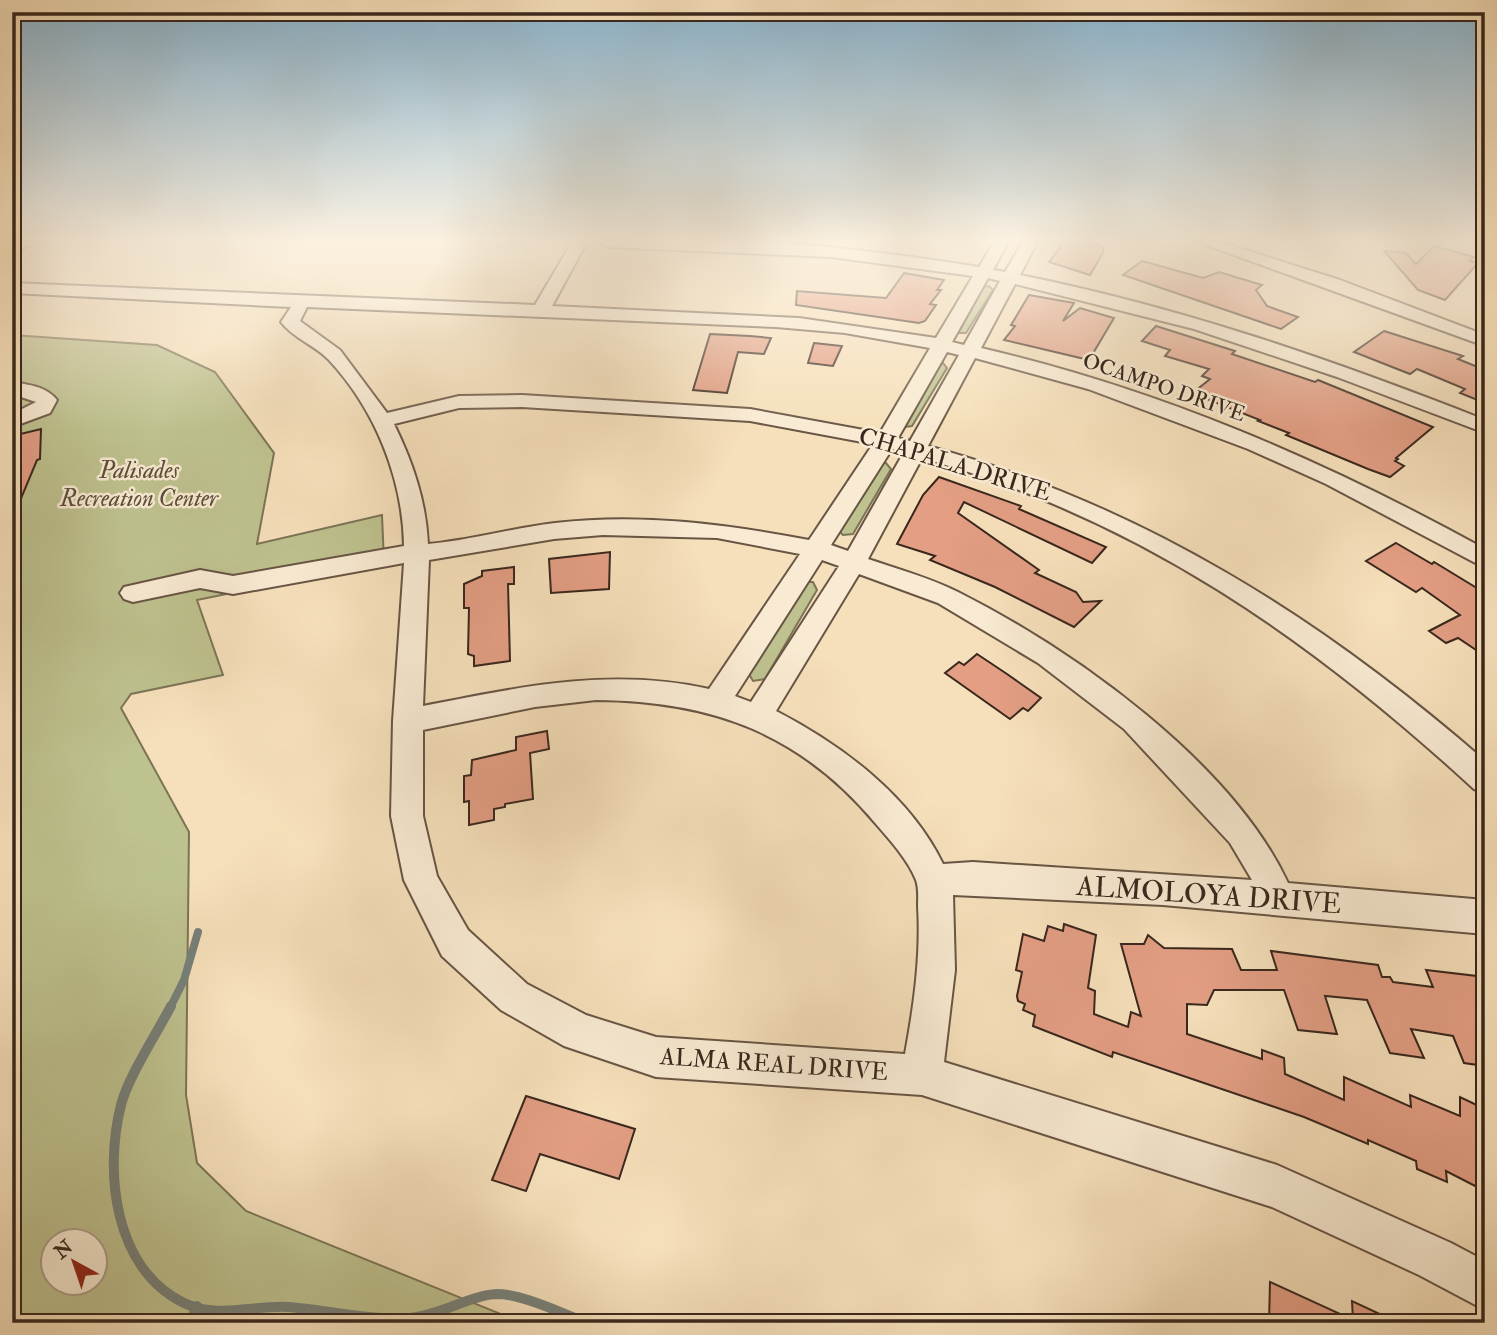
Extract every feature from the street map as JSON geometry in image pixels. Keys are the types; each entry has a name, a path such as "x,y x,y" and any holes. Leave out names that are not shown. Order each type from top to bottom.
{"street":[{"path":"244,304 296,312"},
{"path":"541,310 544,304"},
{"path":"717,701 886,441 966,304"},
{"path":"760,714 855,562 997,304"},
{"path":"1128,304 1249,338 1485,427"},
{"path":"1388,304 1485,341"},
{"name":"OCAMPO DRIVE","path":"296,312 541,310 787,323 942,344 1119,391 1226,431 1346,484 1485,560"},
{"name":"ALMA REAL DRIVE","path":"296,312 354,379 382,421 399,457 415,514 417,572 408,721 407,816 421,880 455,943 514,997 578,1032 656,1057 922,1075 1277,1187 1436,1259 1485,1287"},
{"path":"12,388 37,393 47,400 43,409 12,421"},
{"name":"CHAPALA DRIVE","path":"382,421 449,404 489,402 766,417 917,449 1047,490 1149,537 1295,625 1392,699 1485,780"},
{"path":"133,593 200,579 233,585 415,552 449,550 554,531 654,526 717,530 817,549 947,597 983,616 1048,656 1134,721 1242,833 1260,859 1277,897"},
{"path":"408,721 553,692 600,689 660,691 717,701 760,714 833,759 855,779 911,845 934,880 940,944 922,1075"},
{"name":"ALMOLOYA DRIVE","path":"934,880 973,878 1277,897 1485,917"}],"green space":[{"path":"973,304 984,304 966,333 956,333"},
{"name":"Palisades Recreation Center","path":"12,335 157,345 215,372 274,453 257,544 382,515 384,562 197,600 223,675 131,694 121,708 189,832 186,1095 197,1163 246,1211 523,1323 12,1323"},
{"path":"943,363 947,368 912,426 904,427 939,364"},
{"path":"881,463 886,463 891,469 853,534 843,535 838,530"},
{"path":"807,582 813,582 817,590 765,679 753,681 749,674"}],"building":[{"path":"1023,304 1073,304 1063,321 1080,308 1114,318 1089,360 1004,340 1015,326 1011,325"},
{"path":"1209,304 1266,304 1298,317 1281,329"},
{"path":"796,305 936,305 925,321 919,323"},
{"path":"1156,326 1235,351 1232,354 1315,382 1318,380 1433,427 1396,458 1398,459 1395,461 1404,466 1390,477 1368,469 1286,435 1289,433 1258,421 1260,420 1199,396 1202,393 1195,391 1210,379 1202,376 1209,369 1165,356 1170,350 1142,341"},
{"path":"1384,331 1463,356 1458,359 1485,370 1485,403 1460,393 1465,389 1417,369 1410,374 1354,352"},
{"path":"710,334 771,338 764,354 738,352 727,393 693,390"},
{"path":"814,343 842,346 833,366 808,363"},
{"path":"41,429 40,459 37,460 12,520 12,436"},
{"path":"939,477 1021,506 1019,509 1106,547 1092,563 964,502 958,513 1039,570 1035,573 1076,592 1083,602 1101,601 1074,627 995,587 930,560 935,556 897,544 923,495"},
{"path":"1396,543 1485,593 1485,656 1458,638 1446,643 1429,631 1460,615 1422,588 1416,592 1366,561"},
{"path":"610,552 609,589 551,593 549,559"},
{"path":"514,567 514,584 508,584 510,661 474,666 474,656 468,654 469,608 464,608 464,584 482,576 482,571"},
{"path":"977,654 1041,698 1028,711 1023,708 1010,719 945,673 959,662 964,665"},
{"path":"547,731 549,749 530,753 533,799 505,804 505,807 494,809 494,820 469,825 469,801 464,802 464,776 471,775 472,760 516,750 516,737"},
{"path":"1064,924 1096,935 1088,988 1095,991 1094,1014 1128,1027 1131,1012 1141,1016 1121,944 1144,944 1148,935 1164,948 1232,949 1241,970 1277,970 1271,951 1378,965 1382,977 1390,977 1393,982 1433,987 1426,970 1485,977 1485,1066 1464,1063 1453,1036 1411,1029 1424,1058 1390,1053 1367,1000 1325,996 1337,1034 1298,1030 1284,990 1214,990 1207,1005 1187,1004 1187,1034 1262,1059 1262,1050 1284,1058 1285,1074 1344,1100 1344,1077 1411,1107 1410,1095 1460,1116 1460,1097 1485,1109 1485,1191 1446,1171 1447,1182 1417,1169 1416,1161 1368,1140 1368,1144 1304,1117 1113,1052 1112,1057 1033,1026 1035,1015 1023,1010 1025,1004 1018,1001 1017,996 1022,972 1016,970 1023,934 1044,941 1048,926 1063,931"},
{"path":"526,1096 635,1129 619,1179 540,1154 526,1191 492,1180"},
{"path":"1270,1282 1353,1320 1352,1301 1399,1323 1269,1323"}],"waterway":[{"path":"171,1006 184,980 198,932"},
{"path":"171,1006 136,1068 121,1105 116,1131 115,1188 129,1243 142,1267 160,1287 196,1308"},
{"path":"196,1308 222,1311 288,1307 395,1319 432,1314 476,1298 497,1294 531,1301 588,1323"},
{"path":"190,1323 196,1308"}]}
